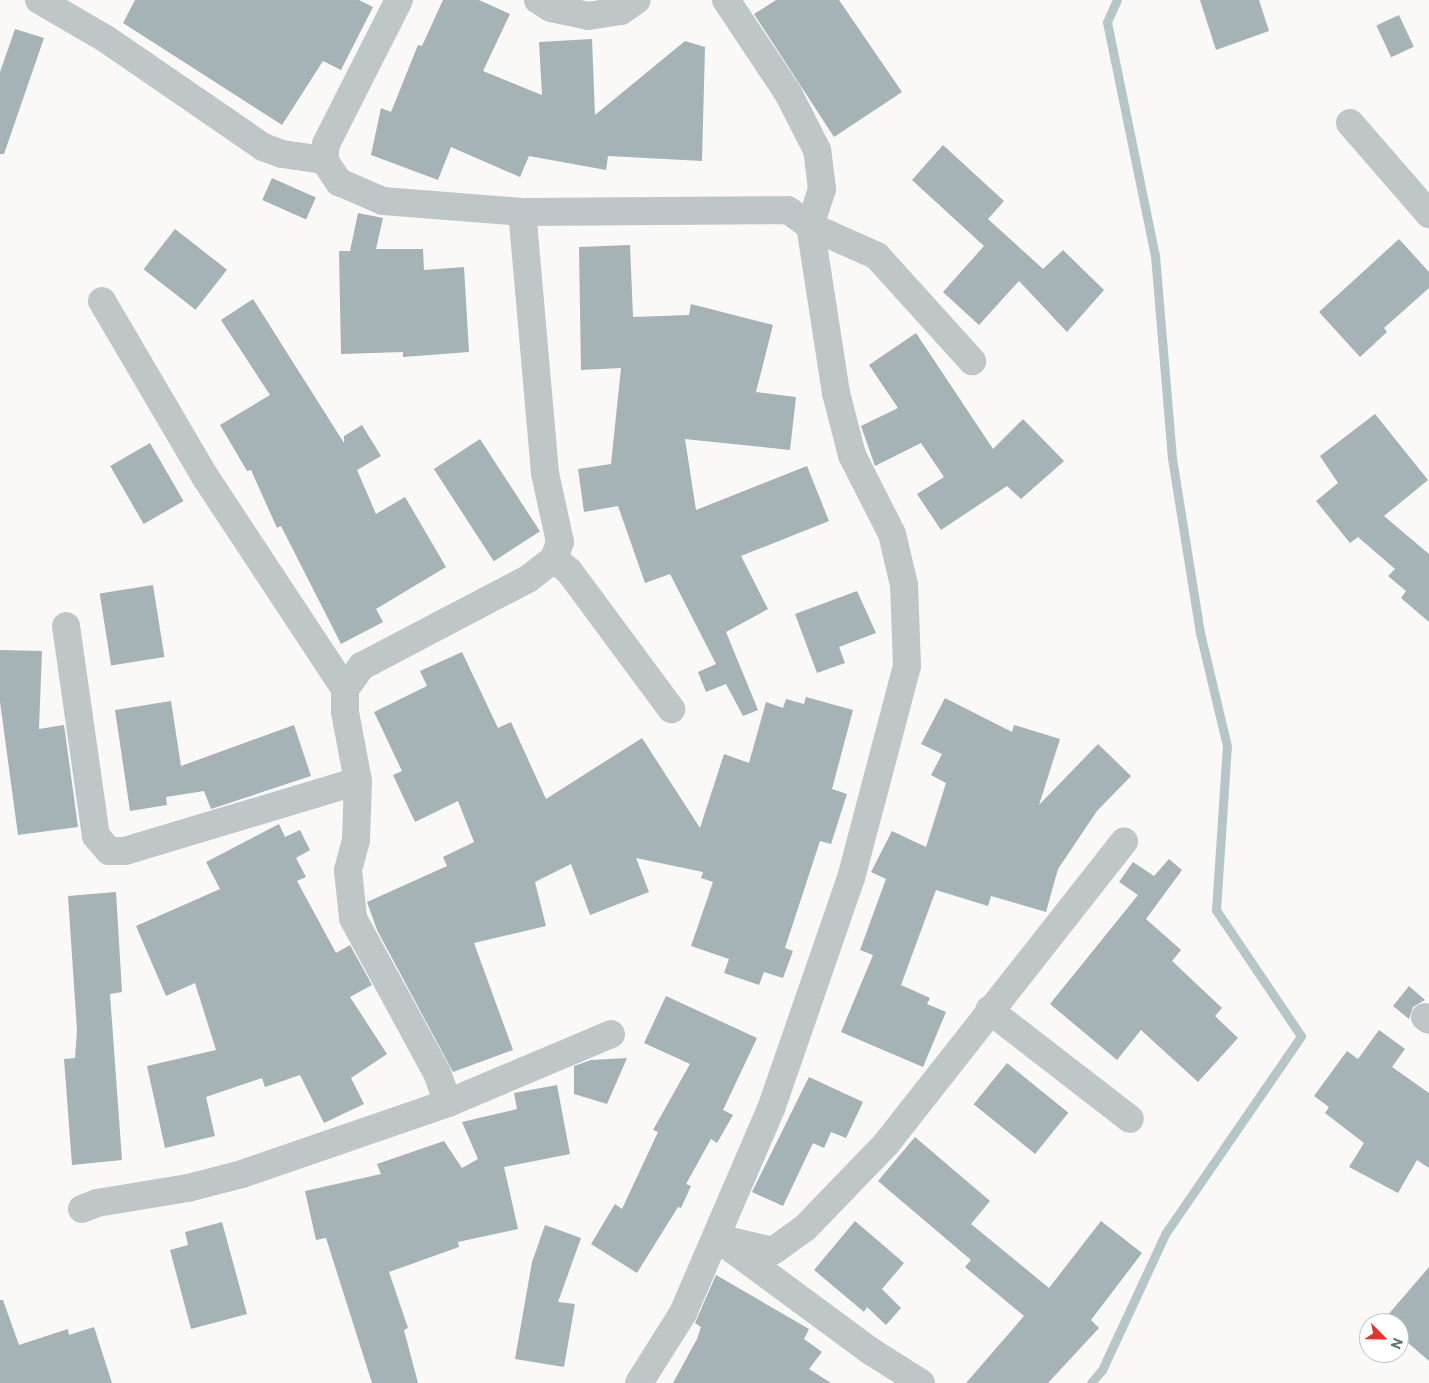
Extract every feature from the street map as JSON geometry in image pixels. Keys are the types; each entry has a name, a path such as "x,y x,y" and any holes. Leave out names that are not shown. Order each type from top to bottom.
{"street":[{"path":"39,0 106,39 263,147 282,154 324,160"},
{"path":"399,0 326,144 324,160 339,182 383,201 522,212 788,210 810,226 877,256 972,361"},
{"path":"538,0 551,8 588,16 621,11 636,0"},
{"path":"639,1383 684,1313 772,1106 851,878 907,666 904,585 892,534 852,455 840,411 810,226 822,189 817,150 788,93 726,0"},
{"path":"1350,123 1429,214"},
{"path":"345,688 362,666 528,579 554,558 560,542 545,473 522,212"},
{"path":"102,301 204,475 345,688 345,712 358,781 356,840 348,870 353,918 438,1073 448,1103"},
{"path":"554,558 568,571 671,709"},
{"path":"66,626 96,836 109,851 125,851 358,781"},
{"path":"717,1238 773,1251 805,1228 886,1144 989,1010 1124,842"},
{"path":"989,1010 1130,1119"},
{"path":"82,1209 97,1203 188,1188 242,1174 448,1103 611,1034"},
{"path":"717,1238 872,1352 921,1383"}],"building":[{"path":"135,0 359,0 373,7 341,70 323,61 282,125 123,23"},
{"path":"443,0 479,0 510,14 483,71 542,95 539,42 592,39 595,115 685,41 705,47 702,161 608,156 606,170 529,156 520,177 451,147 438,180 371,155 381,108 391,112 418,45 422,46"},
{"path":"776,0 839,0 902,92 834,137 754,14"},
{"path":"1200,0 1259,0 1269,31 1216,50"},
{"path":"1399,15 1414,47 1391,57 1376,26"},
{"path":"15,29 44,38 4,154 0,154 0,72"},
{"path":"943,145 1004,201 988,219 1043,269 1063,250 1104,290 1067,332 1019,281 979,325 943,292 984,246 912,180"},
{"path":"272,178 316,198 306,219 262,200"},
{"path":"358,213 383,218 376,249 423,249 424,270 464,267 469,352 403,357 403,352 341,354 339,251 350,251"},
{"path":"175,229 227,270 196,310 144,269"},
{"path":"1399,239 1429,272 1429,288 1384,328 1387,332 1360,357 1319,312"},
{"path":"630,245 633,317 689,315 691,304 773,325 756,392 796,397 790,450 685,439 696,510 807,466 829,521 741,556 768,609 726,632 758,710 743,716 726,684 706,692 698,672 716,664 670,574 645,583 618,506 584,512 578,469 611,464 621,368 581,370 579,247"},
{"path":"253,299 344,443 344,436 362,425 381,456 357,470 376,514 405,497 446,567 376,609 383,622 341,644 281,526 277,528 251,470 247,471 220,425 270,395 221,320"},
{"path":"916,333 993,449 1023,419 1064,461 1021,499 1007,486 941,530 917,494 944,477 921,443 875,466 861,426 898,408 869,365"},
{"path":"1375,414 1428,480 1384,516 1429,554 1429,622 1401,598 1406,591 1388,576 1395,569 1358,537 1350,543 1316,501 1338,483 1320,456"},
{"path":"480,439 540,531 494,561 434,469"},
{"path":"150,443 184,501 144,524 110,466"},
{"path":"153,585 164,657 111,666 100,593"},
{"path":"857,591 876,633 839,647 845,663 817,673 795,614"},
{"path":"0,650 42,651 39,729 64,725 78,827 18,835 0,702"},
{"path":"462,652 498,728 511,722 546,799 642,738 700,828 724,754 749,763 766,702 783,708 786,699 804,704 806,697 853,710 832,789 847,794 831,844 820,841 785,948 793,951 783,978 764,972 759,985 724,973 729,959 691,946 713,882 701,878 703,872 636,858 649,892 590,915 571,864 535,882 546,926 474,943 513,1050 453,1072 377,930 367,902 447,866 443,857 474,842 458,801 415,822 393,775 402,771 374,712 427,686 420,671"},
{"path":"945,698 1012,732 1014,725 1060,739 1039,805 1098,744 1131,776 1097,811 1058,869 1046,912 991,896 988,906 936,890 901,985 930,998 927,1004 946,1012 923,1067 841,1032 873,955 860,950 886,879 871,872 892,831 926,847 946,783 931,775 942,754 921,744"},
{"path":"171,701 181,766 294,725 311,776 211,809 204,791 166,797 167,805 130,811 115,710"},
{"path":"279,824 285,837 300,830 310,850 296,858 306,877 297,881 336,953 350,945 372,985 350,997 387,1054 351,1078 364,1104 324,1123 300,1075 265,1087 262,1078 206,1097 215,1136 165,1148 147,1066 216,1050 195,983 166,996 136,926 220,889 206,862"},
{"path":"1169,859 1182,870 1146,919 1181,950 1172,961 1222,1008 1215,1016 1238,1038 1198,1082 1141,1030 1117,1060 1050,1004 1138,895 1119,882 1133,862 1154,876"},
{"path":"116,892 122,992 110,994 122,1160 72,1165 64,1059 75,1058 77,1030 68,896"},
{"path":"1409,986 1425,1000 1413,1007 1409,1019 1393,1006"},
{"path":"666,996 757,1038 723,1110 733,1115 717,1143 711,1139 686,1184 691,1186 681,1208 678,1207 637,1273 591,1244 615,1204 622,1209 658,1132 653,1130 690,1064 644,1043"},
{"path":"1379,1030 1405,1049 1392,1067 1429,1093 1429,1168 1417,1160 1398,1193 1349,1167 1364,1143 1325,1113 1329,1107 1314,1096 1347,1051 1358,1059"},
{"path":"627,1058 607,1104 574,1094 574,1066 591,1060"},
{"path":"1007,1063 1068,1113 1035,1154 974,1104"},
{"path":"809,1077 863,1102 846,1138 831,1132 824,1148 813,1143 783,1206 752,1192"},
{"path":"557,1085 570,1154 504,1167 518,1229 458,1242 459,1247 389,1272 408,1328 404,1330 418,1383 372,1383 326,1238 316,1240 305,1191 381,1174 377,1164 444,1141 462,1168 478,1159 462,1122 517,1109 514,1093"},
{"path":"915,1137 990,1201 971,1224 1049,1288 1101,1221 1142,1253 1091,1320 1099,1328 1048,1383 966,1383 1024,1316 965,1267 971,1260 878,1181"},
{"path":"855,1221 904,1263 882,1289 901,1308 886,1325 867,1307 864,1312 814,1270"},
{"path":"222,1222 247,1314 191,1329 170,1250 188,1245 185,1232"},
{"path":"545,1225 581,1238 558,1302 575,1304 564,1367 515,1359 532,1262"},
{"path":"1429,1267 1429,1361 1409,1344 1409,1313 1390,1313"},
{"path":"716,1275 809,1329 804,1339 822,1352 809,1369 831,1383 673,1383 697,1339 701,1327 695,1323"},
{"path":"0,1300 3,1300 19,1345 68,1329 69,1335 94,1327 112,1383 0,1383"}],"waterway":[{"path":"1091,1383 1102,1370 1165,1234 1301,1036 1216,910 1227,746 1200,633 1172,458 1155,256 1107,22 1117,0"}]}
